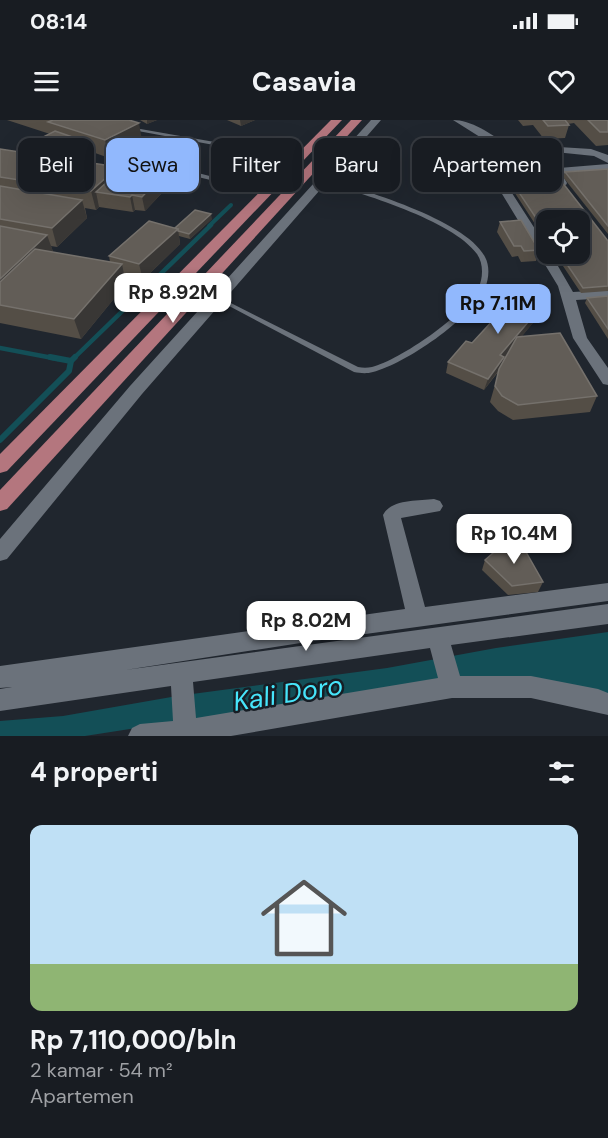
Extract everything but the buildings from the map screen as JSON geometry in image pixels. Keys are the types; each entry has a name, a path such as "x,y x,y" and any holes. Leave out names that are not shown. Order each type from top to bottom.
{"highway":[{"path":"302,157 337,120"},
{"path":"0,503 357,120"},
{"path":"0,466 268,192"}],"street":[{"path":"360,138 376,120"},
{"path":"458,120 488,138"},
{"path":"562,151 596,152 608,160"},
{"path":"562,171 608,167"},
{"path":"562,182 572,195"},
{"path":"0,554 136,390 314,189"},
{"path":"506,192 569,296 580,338 608,380"},
{"path":"569,296 608,294"},
{"path":"418,618 392,519 397,511 434,506"},
{"path":"0,677 308,632 601,593 605,614 440,643 182,682 0,700"},
{"path":"440,643 451,685"},
{"path":"182,682 185,728"},
{"path":"140,736 451,685 531,687 608,704"}],"lane":[{"path":"120,125 211,142"},
{"path":"217,298 357,370 371,370 396,360 436,335 466,309 480,291 486,272 481,254 468,240 433,220 361,192"}],"water":[{"name":"Kali Doro","path":"608,632 608,700 492,679 207,717 85,736 0,736 0,721 63,716 177,696 387,668 496,648"}],"waterway":[{"path":"209,226 231,205"},
{"path":"73,359 211,225"},
{"path":"0,348 58,359"},
{"path":"50,357 71,361"},
{"path":"0,440 69,371 71,361"}]}
